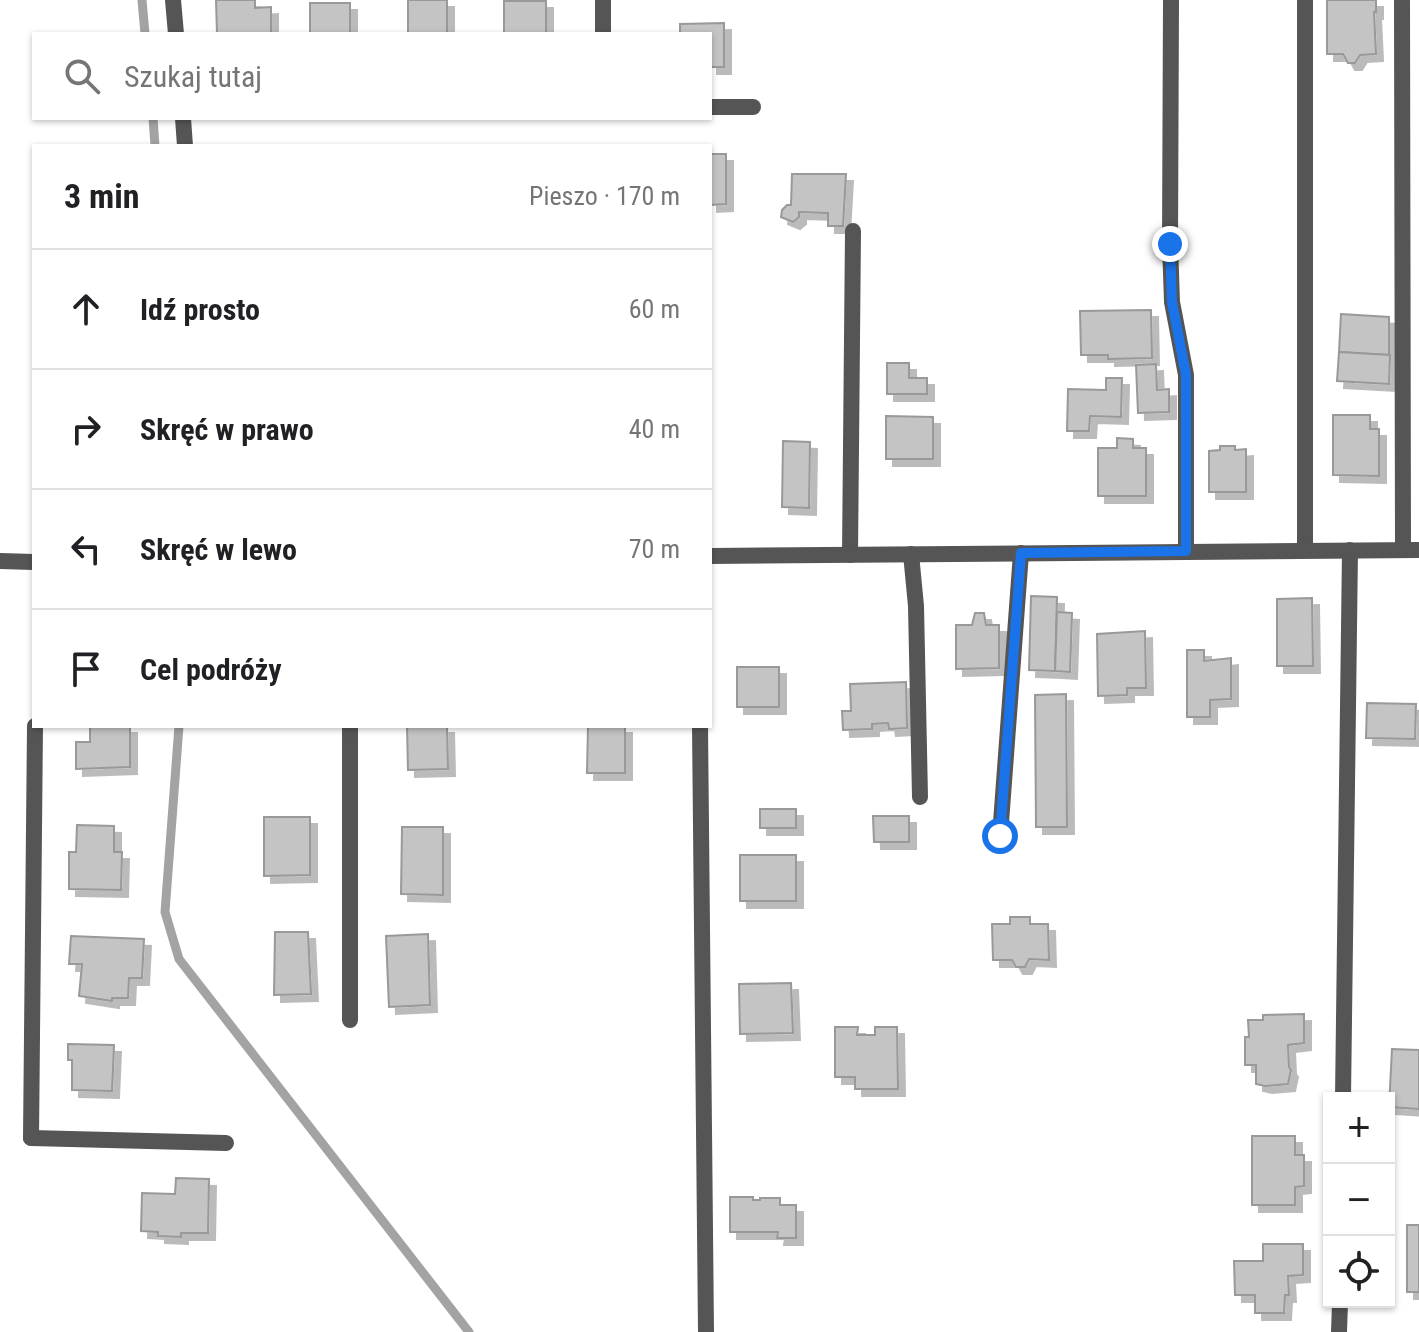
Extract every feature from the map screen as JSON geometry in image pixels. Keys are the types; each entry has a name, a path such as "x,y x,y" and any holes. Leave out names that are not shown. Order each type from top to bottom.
{"street":[{"path":"173,0 176,32"},
{"path":"603,0 603,32"},
{"path":"1171,0 1170,244 1172,302 1186,375 1186,551"},
{"path":"1305,0 1305,550"},
{"path":"712,556 1411,550 1402,0"},
{"path":"712,107 753,107"},
{"path":"183,120 185,144"},
{"path":"850,555 853,231"},
{"path":"1343,1092 1350,550"},
{"path":"1000,836 1021,553"},
{"path":"911,554 916,606 920,797"},
{"path":"0,561 32,562"},
{"path":"35,728 31,1138 226,1143"},
{"path":"350,728 350,1020"},
{"path":"700,728 706,1332"},
{"path":"1339,1332 1340,1308"}],"building":[{"path":"216,0 255,0 255,8 271,7 271,32 217,32"},
{"path":"408,0 447,0 447,32 408,32"},
{"path":"1327,0 1376,0 1376,54 1360,55 1355,63 1348,63 1343,54 1327,54"},
{"path":"504,1 546,1 546,32 504,32"},
{"path":"310,3 350,3 350,32 310,32"},
{"path":"724,23 724,67 712,67 712,32 680,32 680,24"},
{"path":"712,154 726,154 726,204 712,205"},
{"path":"792,174 846,174 843,226 828,226 828,213 799,212 799,217 793,222 781,217 782,210 791,205"},
{"path":"1151,310 1152,358 1108,359 1108,355 1081,355 1080,311"},
{"path":"1341,314 1389,317 1389,355 1339,352"},
{"path":"1339,352 1390,355 1389,384 1337,381"},
{"path":"887,363 909,363 909,378 927,378 927,394 887,394"},
{"path":"1156,364 1157,390 1169,389 1169,412 1138,413 1136,365"},
{"path":"1106,378 1122,378 1121,417 1090,416 1089,431 1067,431 1068,389 1106,390"},
{"path":"1333,415 1370,415 1370,429 1379,429 1379,476 1333,475"},
{"path":"886,416 933,417 933,459 886,459"},
{"path":"1117,438 1133,439 1133,448 1146,448 1146,496 1098,496 1098,448 1117,448"},
{"path":"783,441 810,442 809,508 782,507"},
{"path":"1220,446 1246,449 1246,492 1209,492 1209,451 1220,450"},
{"path":"1031,596 1057,597 1055,671 1029,670"},
{"path":"1312,598 1313,666 1277,666 1277,599"},
{"path":"1057,612 1072,613 1070,672 1055,671"},
{"path":"975,613 984,613 986,625 999,625 999,668 956,669 956,625 972,625"},
{"path":"1145,631 1146,688 1127,688 1127,695 1098,696 1097,634"},
{"path":"1187,650 1204,650 1204,661 1231,658 1231,699 1210,700 1210,717 1187,717"},
{"path":"737,667 779,667 779,707 737,707"},
{"path":"906,682 907,728 889,729 888,723 872,724 872,729 843,730 842,711 851,711 850,684"},
{"path":"1066,694 1067,827 1036,827 1035,695"},
{"path":"1367,703 1416,704 1415,739 1366,738"},
{"path":"90,728 130,728 130,767 76,769 76,742 90,742"},
{"path":"407,728 447,728 448,769 408,770"},
{"path":"588,728 625,728 625,773 587,773"},
{"path":"760,809 796,809 796,828 760,828"},
{"path":"873,816 909,816 909,842 874,842"},
{"path":"264,817 310,817 310,875 264,876"},
{"path":"77,825 114,826 114,852 122,852 121,890 69,889 69,852 76,852"},
{"path":"402,827 443,827 443,895 401,894"},
{"path":"740,855 796,855 796,901 740,901"},
{"path":"1010,917 1030,917 1030,924 1048,924 1049,960 1029,959 1025,967 1016,967 1012,960 993,960 992,924 1010,924"},
{"path":"275,932 308,932 311,994 274,995"},
{"path":"428,934 430,1005 389,1007 386,936"},
{"path":"71,936 144,939 142,978 129,978 128,998 112,998 112,1001 79,996 82,964 69,964"},
{"path":"791,983 793,1033 740,1034 739,984"},
{"path":"1304,1014 1304,1043 1288,1045 1291,1070 1288,1084 1256,1084 1256,1065 1245,1065 1248,1020 1263,1020 1263,1015"},
{"path":"835,1027 858,1027 857,1035 875,1035 875,1027 897,1027 898,1089 855,1089 855,1077 835,1077"},
{"path":"68,1044 114,1045 112,1091 72,1090 72,1060 68,1060"},
{"path":"1392,1049 1419,1050 1419,1109 1395,1107 1395,1092 1390,1092"},
{"path":"1252,1136 1295,1136 1295,1155 1304,1155 1304,1186 1295,1187 1295,1205 1252,1205"},
{"path":"176,1178 209,1179 208,1233 181,1233 181,1237 158,1236 158,1232 141,1231 142,1193 175,1194"},
{"path":"730,1197 753,1197 753,1200 780,1198 780,1205 796,1205 796,1238 777,1238 778,1232 730,1232"},
{"path":"1407,1225 1419,1225 1419,1292 1407,1292"},
{"path":"1263,1244 1303,1244 1303,1275 1288,1276 1289,1295 1285,1295 1284,1313 1255,1313 1255,1295 1235,1295 1234,1261 1263,1261"}],"waterway":[{"path":"142,0 145,32"},
{"path":"153,120 155,144"},
{"path":"179,728 165,912 179,959 469,1332"}],"route":[{"path":"1000,836 1021,553 1186,551 1186,375 1172,302 1170,244"}]}
